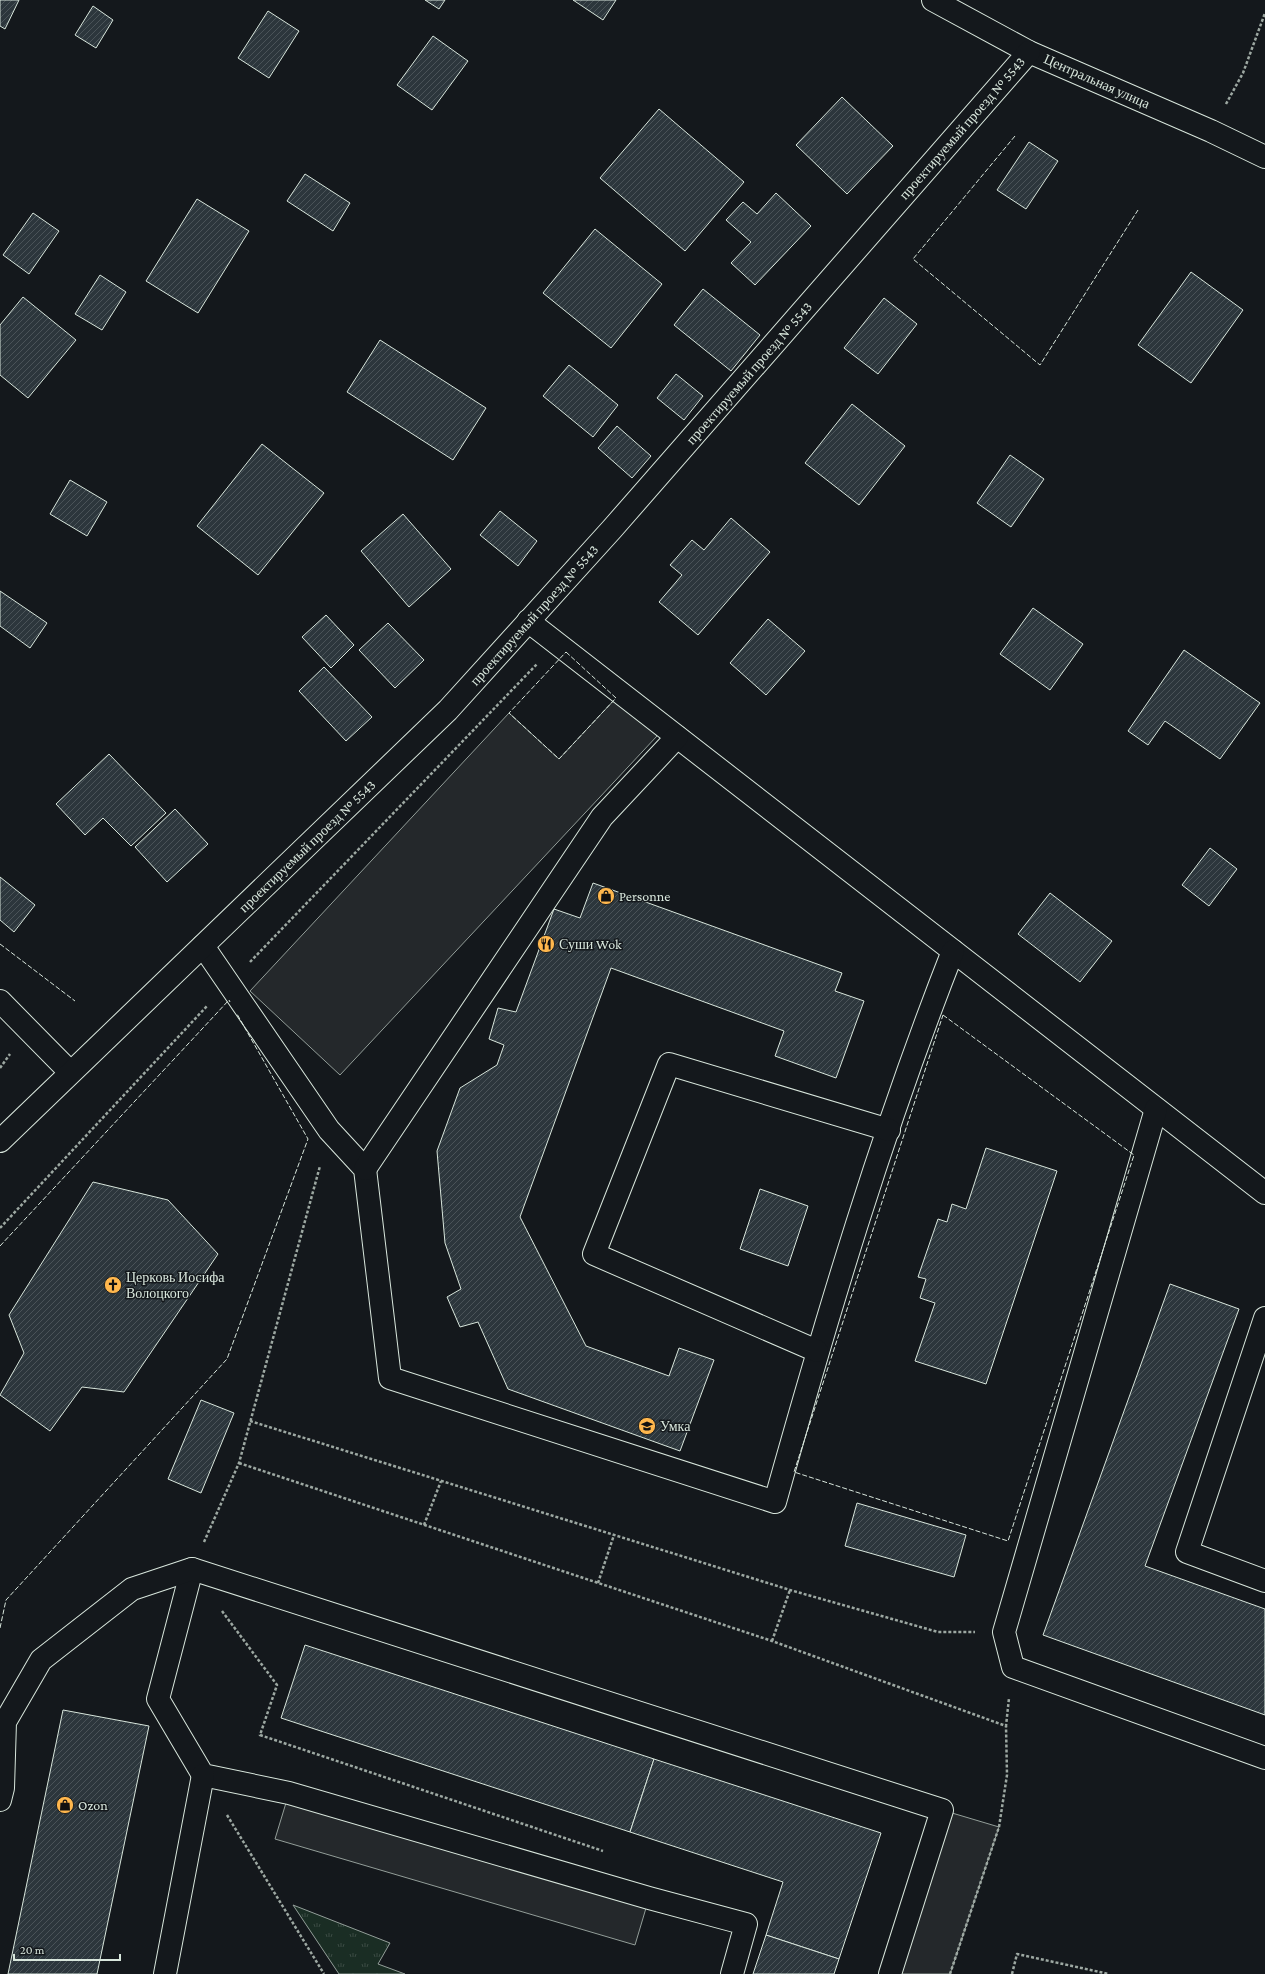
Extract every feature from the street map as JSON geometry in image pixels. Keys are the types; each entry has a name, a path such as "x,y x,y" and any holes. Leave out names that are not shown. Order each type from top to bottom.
{"street":[{"name":"Центральная улица","path":"933,0 1029,52 1211,131 1265,157"},
{"name":"проектируемый проезд № 5543","path":"0,1141 448,710 623,517 1029,52"},
{"path":"528,622 1265,1193"},
{"path":"365,1169 602,817 677,737"},
{"path":"203,946 329,1130 365,1169 390,1378 775,1502 817,1351 917,1043 953,951"},
{"path":"0,1001 70,1072"},
{"path":"817,1351 594,1254 669,1064 889,1130"},
{"path":"1156,1109 1004,1632 1012,1667 1265,1758"},
{"path":"1265,1318 1187,1552 1265,1581"},
{"path":"165,1974 203,1775 158,1699 192,1569"},
{"path":"0,1800 4,1788 5,1722 41,1660 132,1589 192,1569 942,1810 890,1974"},
{"path":"203,1775 289,1793 649,1898 746,1924 732,1974"}],"path":[{"path":"1211,131 1243,73 1265,13"},
{"path":"245,967 541,660"},
{"path":"0,1228 207,1005"},
{"path":"192,1569 238,1463 329,1130"},
{"path":"250,1421 790,1590 938,1632 1004,1632"},
{"path":"238,1463 772,1641 1006,1726"},
{"path":"424,1524 441,1481"},
{"path":"598,1583 614,1535"},
{"path":"772,1641 790,1590"},
{"path":"220,1608 276,1685 260,1735 604,1851"},
{"path":"950,1974 999,1827 1007,1775 1006,1726 1012,1667"},
{"path":"226,1814 324,1974"},
{"path":"1012,1974 1017,1954 1109,1974"}],"green space":[{"path":"293,1905 390,1943 378,1964 405,1974 339,1974"}],"shaded area":[{"path":"616,698 657,736 340,1075 250,991 509,713 559,759"},
{"path":"289,1793 649,1898 635,1945 275,1839"},
{"path":"942,1810 999,1827 950,1974 890,1974"}],"building":[{"path":"0,0 19,0 5,29 0,26"},
{"path":"425,0 445,0 439,9"},
{"path":"573,0 616,0 603,20"},
{"path":"93,6 113,20 96,48 75,35"},
{"path":"268,11 299,31 269,78 238,58"},
{"path":"433,36 468,61 432,110 397,85"},
{"path":"842,97 893,146 847,194 796,145"},
{"path":"659,109 744,182 685,251 600,178"},
{"path":"1029,142 1058,161 1026,209 997,190"},
{"path":"305,174 350,203 333,231 287,201"},
{"path":"776,193 811,226 755,285 731,263 751,242 726,220 743,202 757,214"},
{"path":"197,199 249,231 198,313 146,281"},
{"path":"33,213 59,231 29,274 3,255"},
{"path":"595,229 662,284 611,348 543,293"},
{"path":"1191,272 1243,310 1191,383 1138,345"},
{"path":"100,275 126,292 102,330 75,314"},
{"path":"703,289 760,335 731,371 674,325"},
{"path":"23,297 76,340 28,398 0,375 0,325"},
{"path":"884,298 917,324 878,374 844,348"},
{"path":"380,340 486,408 453,460 347,392"},
{"path":"569,365 618,405 593,437 543,396"},
{"path":"676,374 703,396 684,420 657,398"},
{"path":"852,404 905,446 859,505 805,463"},
{"path":"617,426 651,456 632,478 598,448"},
{"path":"262,444 324,493 258,575 197,526"},
{"path":"1010,455 1044,479 1011,527 977,503"},
{"path":"70,480 107,502 87,536 50,514"},
{"path":"500,511 537,541 518,566 480,535"},
{"path":"403,514 451,569 409,607 361,551"},
{"path":"731,518 770,552 698,635 659,602 682,575 670,565 692,540 704,550"},
{"path":"0,591 47,623 30,648 0,626"},
{"path":"1033,608 1083,644 1050,690 1000,654"},
{"path":"326,615 354,645 331,668 302,637"},
{"path":"768,619 805,651 766,695 730,663"},
{"path":"388,623 424,660 395,688 359,650"},
{"path":"1184,650 1260,703 1220,759 1165,721 1148,745 1128,731"},
{"path":"324,667 372,717 346,741 299,691"},
{"path":"109,754 166,813 131,846 103,818 85,835 56,804"},
{"path":"175,809 208,844 167,882 135,847"},
{"path":"1210,848 1237,869 1209,906 1182,885"},
{"path":"0,877 35,905 14,932 0,920"},
{"path":"593,883 842,973 835,991 864,1001 836,1078 775,1056 784,1031 611,968 520,1217 586,1346 669,1376 679,1348 714,1360 680,1451 508,1389 478,1322 460,1327 447,1297 461,1289 445,1243 437,1151 460,1088 497,1065 504,1045 489,1039 498,1008 516,1012 554,909 580,918"},
{"path":"1050,893 1112,941 1080,982 1018,934"},
{"path":"986,1148 1057,1171 986,1384 915,1361 935,1303 920,1298 926,1279 918,1277 938,1219 947,1222 952,1204 966,1209"},
{"name":"Церковь Иосифа Волоцкого","path":"93,1182 168,1200 218,1254 124,1392 82,1387 50,1431 0,1395 24,1353 9,1315"},
{"path":"760,1189 808,1206 788,1266 740,1249"},
{"path":"1170,1284 1239,1309 1145,1566 1265,1609 1265,1715 1043,1635"},
{"path":"201,1400 234,1413 201,1493 168,1479"},
{"path":"857,1503 966,1535 954,1577 845,1546"},
{"path":"305,1645 654,1759 630,1832 281,1718"},
{"path":"63,1710 149,1726 97,1974 8,1974"},
{"path":"654,1759 881,1833 839,1959 766,1935 783,1882 630,1832"},
{"path":"766,1935 839,1959 834,1974 753,1974"}],"fence":[{"path":"1015,136 913,259 1040,365 1138,210"},
{"path":"566,652 616,698 559,759 509,713 566,652"},
{"path":"0,944 75,1001"},
{"path":"0,1246 229,1000 230,1002"},
{"path":"0,1628 6,1600 227,1359 308,1139 237,1014"},
{"path":"943,1015 1134,1155 1008,1541 794,1472 943,1015"}],"place":[{"name":"Personne","path":"606,896"},
{"name":"Суши Wok","path":"546,944"},
{"name":"Церковь Иосифа Волоцкого","path":"113,1285"},
{"name":"Умка","path":"647,1426"},
{"name":"Ozon","path":"65,1805"}]}
